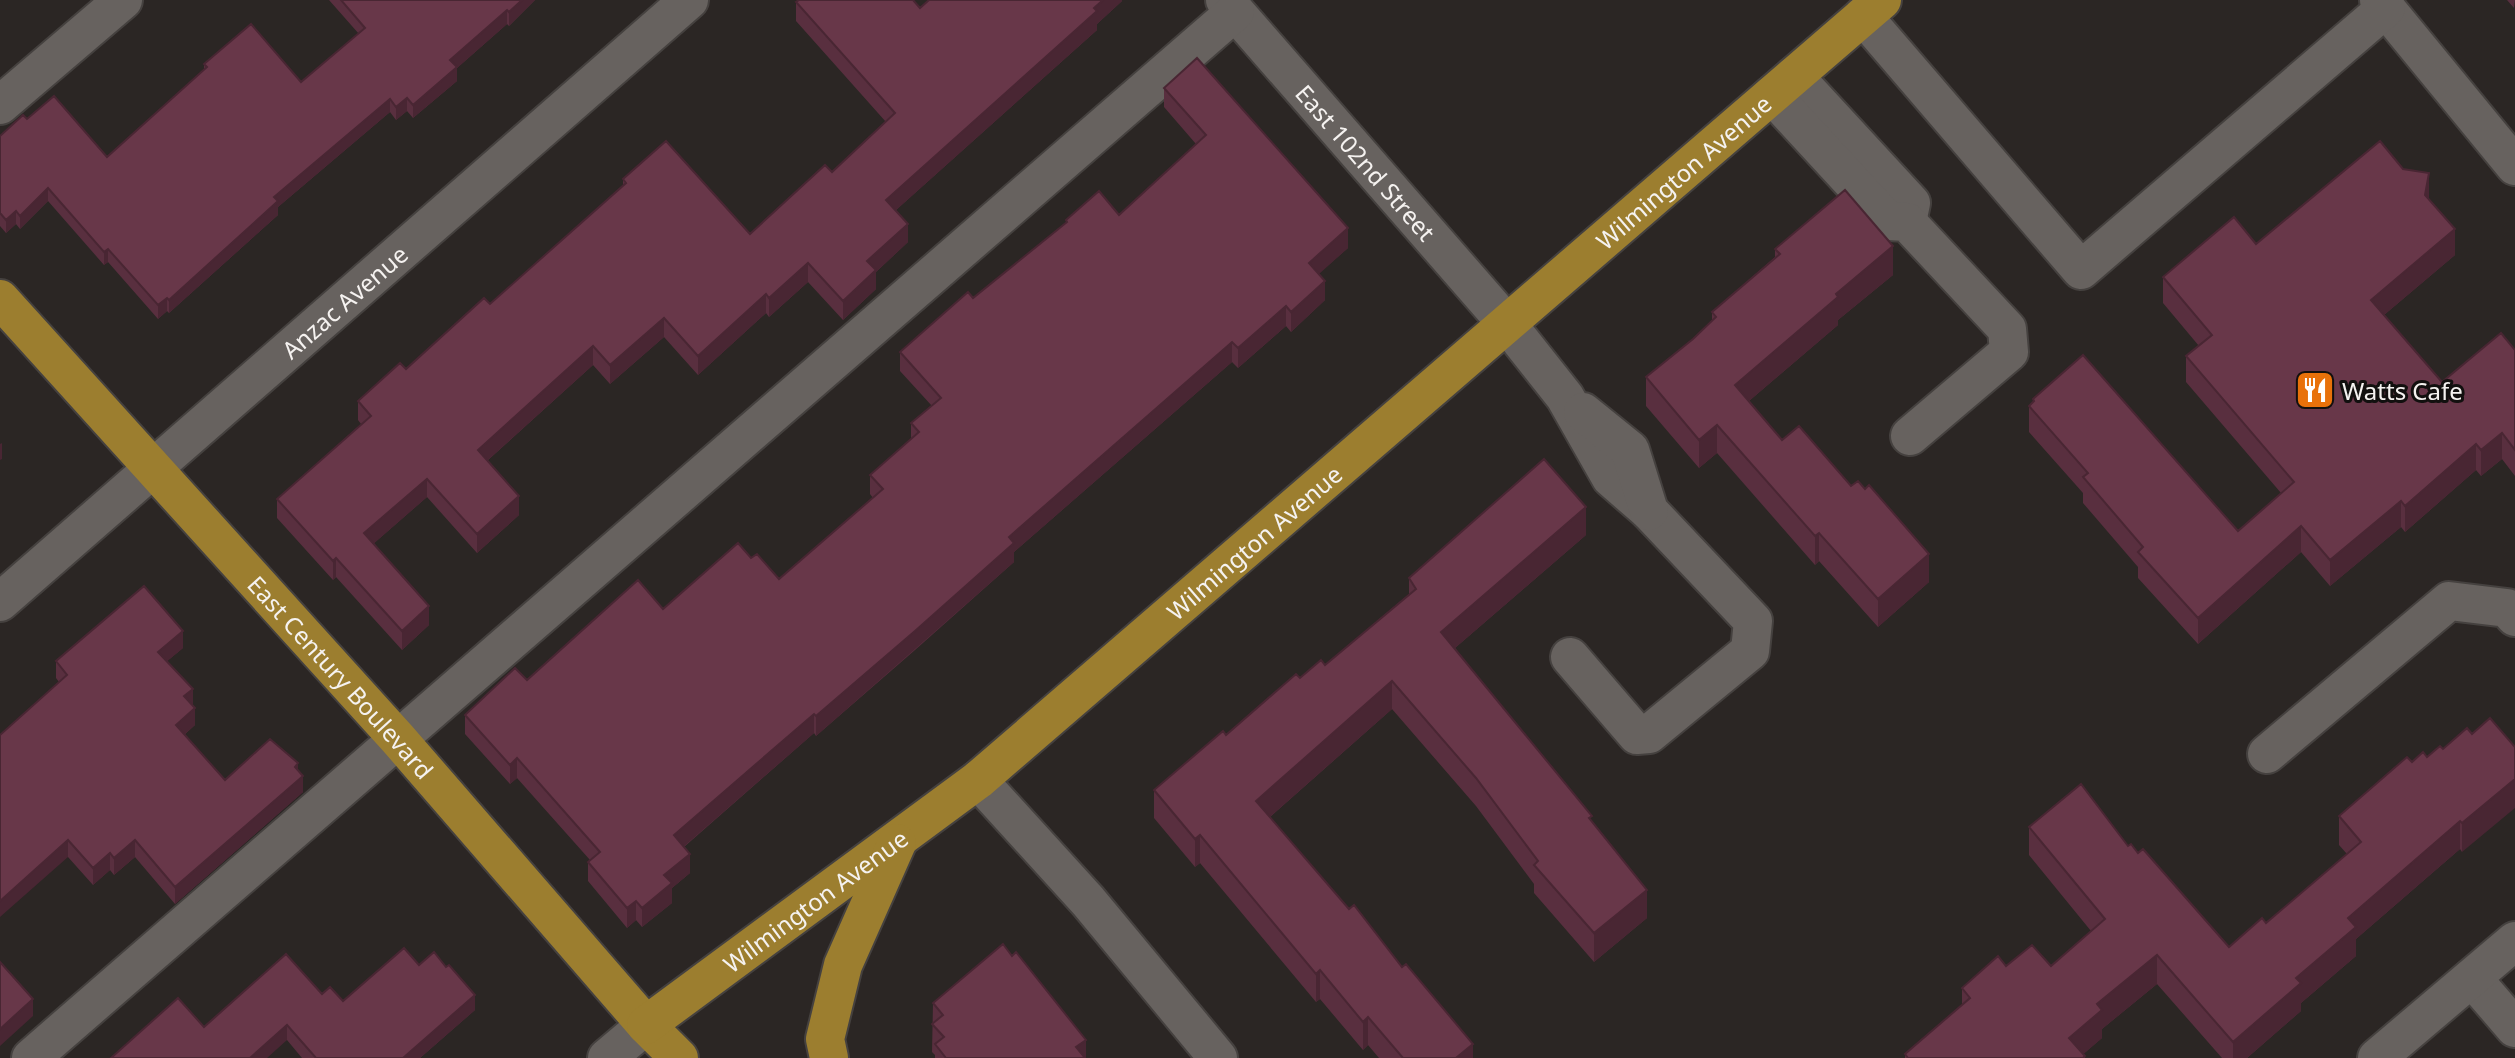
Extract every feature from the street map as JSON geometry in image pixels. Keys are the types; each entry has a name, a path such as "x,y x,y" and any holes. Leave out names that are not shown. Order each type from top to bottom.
{"main road":[{"name":"Wilmington Avenue","path":"646,1025 978,780 1872,8"},
{"name":"East Century Boulevard","path":"0,299 398,739 646,1025 679,1058"},
{"path":"829,1058 825,1039 843,965 899,840"}],"street":[{"path":"0,105 123,0"},
{"name":"Anzac Avenue","path":"0,603 689,0"},
{"path":"1872,8 2081,270 2382,4 2515,166"},
{"path":"31,1058 398,739 1230,6"},
{"name":"East 102nd Street","path":"1230,6 1508,325 1565,397 1630,450 1649,511 1753,621 1750,651 1649,734 1637,735 1570,657"},
{"path":"1783,85 1888,221 1907,222 2007,329 2009,352 1910,436"},
{"path":"2267,754 2449,601 2507,608 2515,617"},
{"path":"978,780 1088,901 1218,1058"},
{"path":"2377,1058 2515,941"},
{"path":"2472,978 2515,1028"},
{"name":"Wilmington Avenue","path":"607,1058 646,1025"}],"building":[{"path":"341,0 522,0 450,60 457,67 413,105 407,98 396,107 390,99 274,197 278,201 169,300 167,298 158,305 108,249 104,252 48,188 20,216 16,211 6,220 0,213 0,136 23,115 27,119 54,96 107,157 207,67 204,64 251,24 301,82 365,28"},
{"path":"913,0 920,8 929,0 1103,0 1094,8 1097,11 886,200 908,224 867,261 876,270 843,301 808,263 769,298 766,294 698,356 664,318 610,365 593,346 478,450 519,496 477,534 427,479 364,533 429,606 402,631 336,558 333,561 277,499 371,416 358,401 400,363 406,369 484,298 490,304 626,183 623,179 666,141 750,234 825,165 832,172 895,113 796,2"},
{"path":"1197,58 1348,228 1309,263 1325,281 1291,312 1286,306 1238,348 1232,342 1009,537 1014,543 915,631 674,835 690,854 664,875 672,883 642,908 636,901 627,908 588,862 600,852 517,758 510,765 465,715 515,668 527,680 638,580 663,609 738,543 751,558 757,554 779,579 883,489 870,475 919,432 911,423 941,398 900,352 968,292 973,298 1067,222 1066,220 1099,191 1119,215 1206,135 1164,88"},
{"path":"2380,141 2403,169 2429,173 2425,195 2455,229 2371,300 2442,382 2501,333 2515,350 2515,450 2502,433 2481,450 2476,444 2405,506 2401,501 2330,560 2301,526 2198,618 2138,552 2143,547 2083,477 2088,473 2029,406 2033,399 2083,355 2238,531 2294,482 2186,356 2212,335 2163,277 2234,217 2256,244"},
{"path":"1845,190 1893,246 1735,385 1782,440 1799,426 1851,486 1858,481 1865,489 1869,485 1929,554 1878,599 1819,533 1815,536 1717,425 1699,440 1646,377 1693,339 1716,317 1712,312 1780,254 1775,249"},
{"path":"1544,459 1586,507 1441,632 1592,816 1589,818 1647,890 1594,933 1534,865 1538,861 1476,778 1392,681 1256,801 1349,909 1354,905 1402,967 1406,964 1473,1044 1458,1058 1403,1058 1368,1017 1363,1022 1320,970 1316,974 1200,835 1195,839 1154,790 1223,731 1226,735 1296,674 1300,678 1321,660 1325,665 1416,589 1409,578"},
{"path":"144,586 183,631 158,652 193,689 184,696 195,708 176,725 225,780 270,739 298,763 295,767 303,776 175,887 135,840 114,858 110,853 93,868 68,840 0,901 0,735 67,675 56,661"},
{"path":"2490,718 2515,747 2515,779 2462,823 2460,821 2348,918 2356,927 2296,978 2301,983 2233,1042 2157,955 2097,1004 2102,1010 2069,1038 2085,1056 2083,1058 1908,1058 1905,1054 1970,998 1962,988 1998,956 2006,966 2032,945 2051,966 2105,919 2029,827 2081,784 2128,846 2131,844 2138,853 2143,849 2229,947 2262,918 2266,923 2361,842 2339,816 2407,757 2412,762 2423,752 2427,757 2440,746 2443,749 2467,728 2472,734"},
{"path":"1003,944 1012,956 1016,952 1086,1040 1076,1047 1085,1058 946,1058 935,1044 944,1037 932,1024 943,1015 933,1003"},
{"path":"404,948 419,965 434,952 475,995 403,1058 316,1058 287,1025 250,1058 111,1058 178,998 204,1027 286,954 322,994 330,987 343,1001"},
{"path":"0,962 33,999 0,1029"}],"place":[{"name":"Watts Cafe","path":"2315,390"}]}
